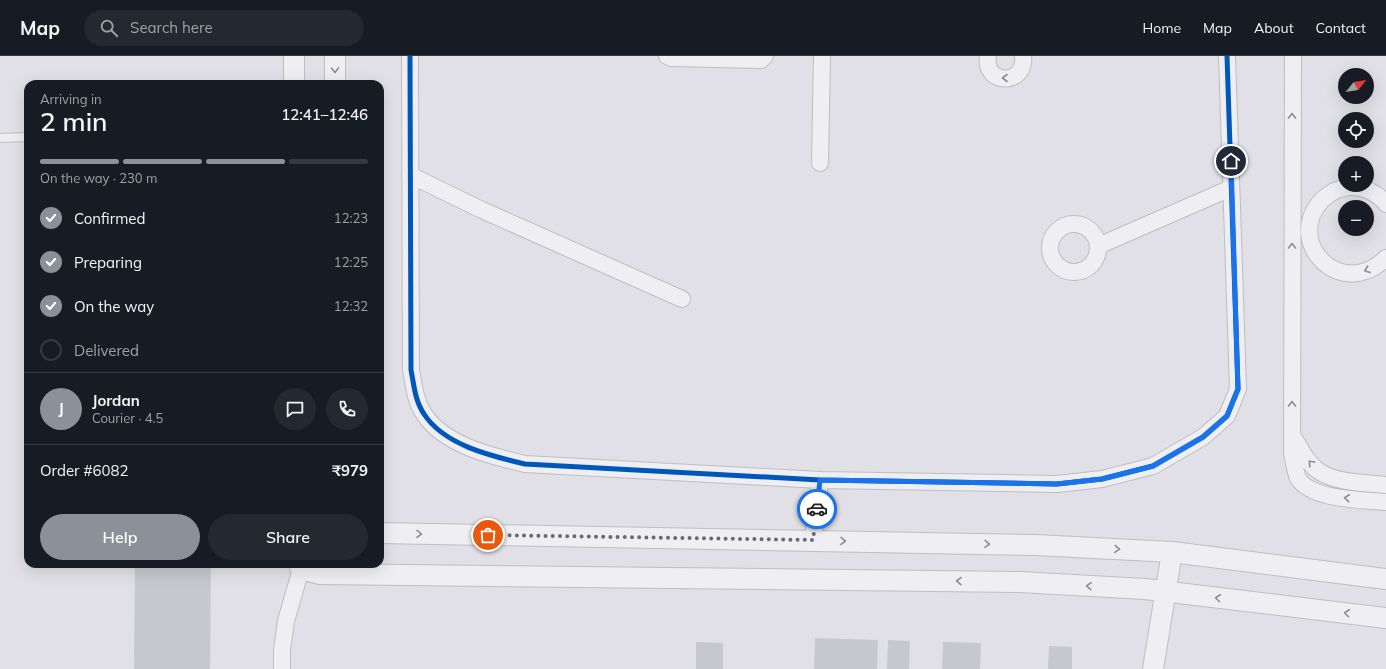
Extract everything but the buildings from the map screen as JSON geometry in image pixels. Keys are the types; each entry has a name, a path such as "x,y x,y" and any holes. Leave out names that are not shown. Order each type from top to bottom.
{"street":[{"path":"294,56 294,80"},
{"path":"334,56 335,80"},
{"path":"410,56 411,370 415,395 423,413 433,426 454,440 486,455 525,464 820,480 1057,484 1102,479 1153,466 1203,437 1227,416 1238,389 1227,56"},
{"path":"667,56 672,58 761,60 765,56"},
{"path":"820,163 822,56"},
{"path":"988,56 987,61 991,72 995,76 1007,79 1018,74 1024,62 1023,56"},
{"path":"1292,56 1292,454 1298,479 1311,490 1328,496 1386,502"},
{"path":"410,175 482,210 682,299"},
{"path":"1386,204 1373,192 1361,188 1348,187 1336,190 1326,196 1317,206 1311,217 1309,229 1310,242 1315,253 1323,262 1333,269 1344,273 1356,274 1368,271 1379,265 1386,258"},
{"path":"1098,246 1231,188"},
{"path":"1292,196 1317,206"},
{"path":"1292,266 1315,253"},
{"path":"1292,434 1307,459 1320,472 1343,481 1386,485"},
{"path":"813,540 820,480"},
{"path":"384,533 1036,545 1172,552 1386,579"},
{"path":"1153,669 1172,552"},
{"path":"282,669 282,650 286,621 299,568"},
{"path":"305,568 320,574 1020,582 1145,589 1386,618"}],"lane":[{"path":"0,138 24,137"}],"cycle path":[{"path":"410,56 411,370 415,393 421,409 433,425 443,434 469,448 525,464 820,480 1057,484 1102,479 1153,466 1203,437 1227,416 1238,389 1227,56"}],"way so far":[{"path":"488,535 813,540 817,509"}],"route":[{"path":"817,509 820,480 1057,484 1102,479 1153,466 1203,437 1227,416 1238,389 1231,161"}]}
